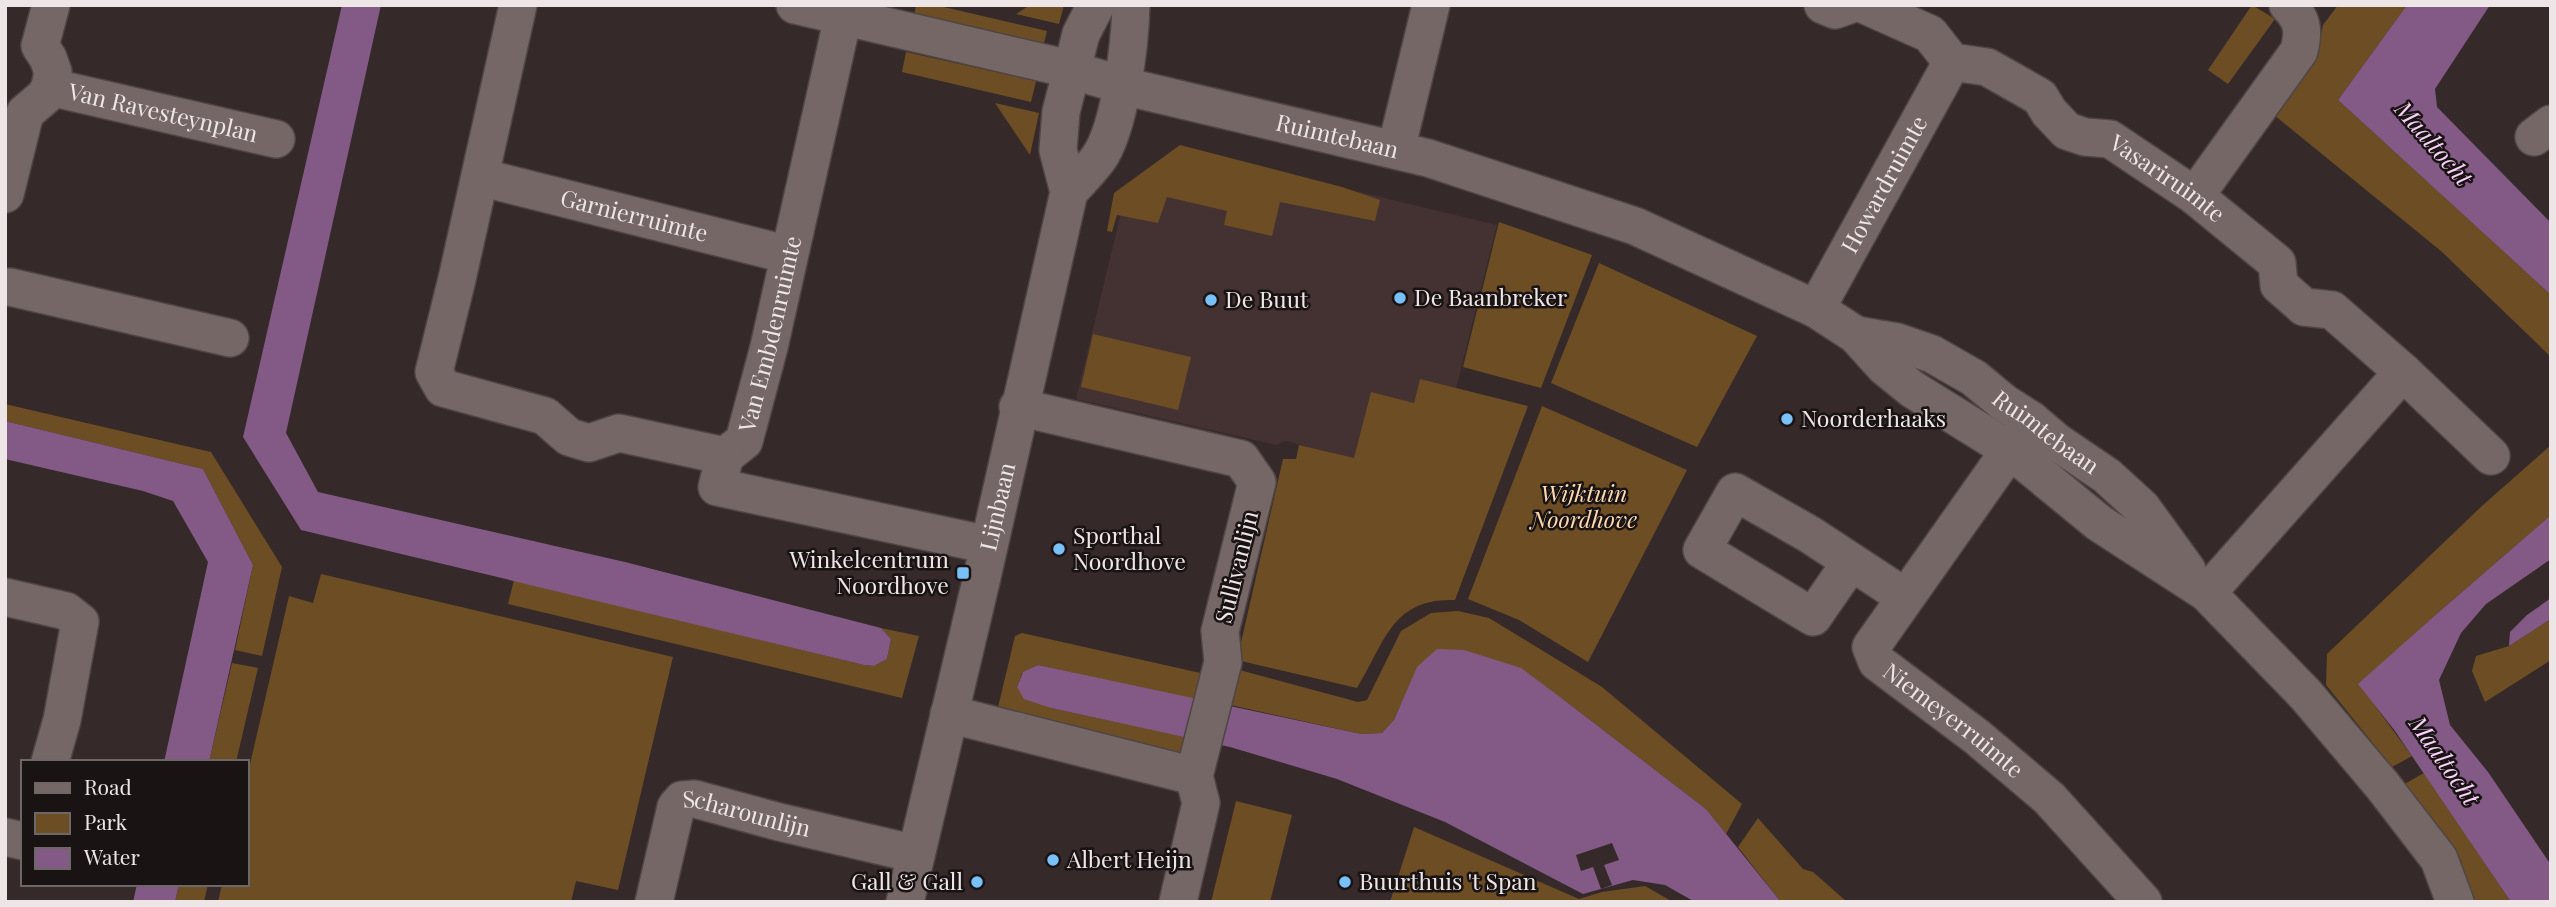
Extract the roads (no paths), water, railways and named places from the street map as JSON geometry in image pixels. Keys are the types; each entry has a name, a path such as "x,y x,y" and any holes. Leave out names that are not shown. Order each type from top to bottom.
{"street":[{"name":"Van Ravesteynplan","path":"5,194 25,113 45,96 50,87 53,72 40,46 51,5"},
{"name":"Van Embdenruimte","path":"518,5 434,372 443,388 545,416 569,437 589,443 619,433 724,456 744,441 769,347 843,17"},
{"name":"Ruimtebaan","path":"795,5 1057,66 1121,85 1428,158 1635,226 1816,309 1856,335 1885,367 1912,389 2010,450 2099,523 2202,589"},
{"name":"Lijnbaan","path":"905,902 1069,192 1058,150 1061,112 1081,34 1097,5"},
{"name":"Lijnbaan","path":"1069,192 1099,158 1113,124 1129,46 1131,5"},
{"path":"1396,150 1431,5"},
{"path":"1823,5 1835,10 1849,5"},
{"path":"1865,5 1930,34 1952,62"},
{"path":"2195,196 2299,51 2303,34 2300,17 2288,5"},
{"name":"Vasariruimte","path":"1952,62 1987,67 2040,97 2049,112 2067,131 2085,137 2110,139 2195,196 2277,263 2279,285 2292,297 2304,307 2332,310 2403,372 2491,456"},
{"name":"Howardruimte","path":"1816,309 1952,62"},
{"name":"Van Ravesteynplan","path":"50,87 276,139"},
{"name":"Garnierruimte","path":"480,177 789,255"},
{"path":"10,287 230,338"},
{"name":"Ruimtebaan","path":"1856,335 1897,342 1932,354 1975,378 2003,402 2107,476 2142,508 2202,589 2306,695 2382,785 2439,859 2455,902"},
{"path":"2202,589 2403,372"},
{"name":"Sullivanlijn","path":"1018,407 1241,458 1257,482 1220,631 1223,662 1194,776 1201,803 1178,902"},
{"name":"Niemeyerruimte","path":"2031,420 1871,647 1877,662 1977,737 2049,798 2143,902"},
{"path":"724,456 717,487 989,545"},
{"path":"1851,562 1905,597"},
{"path":"5,597 66,611 80,622 62,720 51,760"},
{"path":"949,714 1194,776"},
{"name":"Scharounlijn","path":"654,902 676,807 682,800 695,799 916,854"}],"water":[{"path":"342,5 381,5 286,433 318,492 625,562 881,628 891,639 887,659 874,666 864,665 301,530 243,437"},
{"name":"Maaltocht","path":"2407,5 2490,5 2435,89 2437,107 2551,223 2551,295 2338,100"},
{"path":"5,421 203,469 253,565 209,760 164,760 208,562 173,501 143,491 5,459"},
{"name":"Maaltocht","path":"2551,515 2551,559 2486,604 2461,633 2439,680 2450,725 2488,772 2551,865 2551,902 2511,902 2395,731 2358,684"},
{"path":"2551,598 2551,619 2509,646 2510,632 2527,615"},
{"path":"1437,649 1464,650 1521,668 1706,809 1781,902 1695,902 1665,885 1633,880 1583,894 1445,822 1337,779 1230,747 1051,708 1024,699 1017,687 1023,672 1038,665 1361,734 1382,733 1394,720 1417,667"},
{"path":"137,886 179,886 175,902 133,902"}],"place":[{"name":"De Baanbreker","path":"1400,298"},
{"name":"De Buut","path":"1211,300"},
{"name":"Noorderhaaks","path":"1787,419"},
{"name":"Sporthal Noordhove","path":"1059,549"},
{"name":"Winkelcentrum Noordhove","path":"963,573"},
{"name":"Albert Heijn","path":"1053,860"},
{"name":"Gall & Gall","path":"977,882"},
{"name":"Buurthuis 't Span","path":"1345,882"}],"park label":[{"name":"Wijktuin Noordhove","path":"1584,507"}]}
